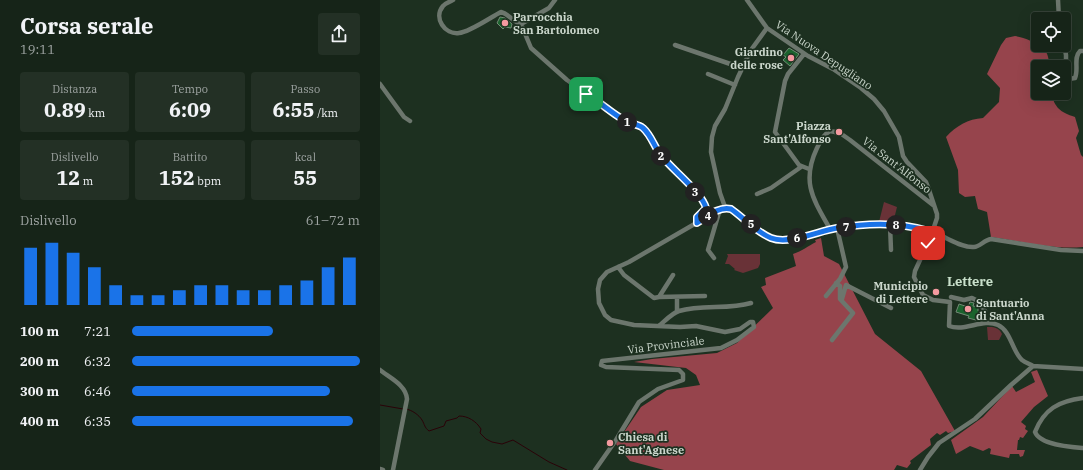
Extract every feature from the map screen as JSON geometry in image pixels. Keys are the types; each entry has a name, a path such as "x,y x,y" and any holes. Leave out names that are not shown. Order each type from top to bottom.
{"street":[{"path":"453,0 442,7 439,14 441,24 448,31 454,33 466,32 501,12 506,13 521,24 531,48 567,80 623,120 638,126 647,133 671,168 692,188 704,203 706,208 697,217 697,223"},
{"path":"521,24 549,8 555,0"},
{"name":"Via Nuova Depugliano","path":"747,0 767,28 804,54 833,69 861,88 877,103 893,125 899,137 903,156 926,182 937,214 932,232 915,270 914,277 923,295 933,300 950,302 949,326 967,327 982,324"},
{"path":"1058,0 1059,12"},
{"path":"714,258 708,250 723,208 711,144 715,126 726,109 742,68 751,50 767,28"},
{"path":"675,45 742,68"},
{"path":"1065,52 1066,75 1069,79 1075,78 1077,74 1076,56 1080,51 1083,51"},
{"path":"804,54 788,74 785,81 775,132 801,167 809,169 812,196 830,229"},
{"path":"708,74 735,85"},
{"path":"380,84 404,117 410,121"},
{"name":"Via Sant'Alfonso","path":"809,169 825,133 834,130 850,140 933,205"},
{"path":"757,194 771,188 801,167"},
{"path":"704,296 654,298 624,275 618,267 723,208 731,209 762,233 772,238 793,239 837,228 890,225 914,226 970,247 979,246 986,240 991,239 1061,250 1083,251"},
{"path":"890,225 891,250"},
{"path":"826,296 846,267 837,228"},
{"name":"Via Provinciale","path":"595,470 640,402 658,389 683,380 683,374 679,370 606,367 601,365 602,361 721,348 737,340 754,327 753,322 750,322 740,329 725,332 696,326 634,325 611,320 605,315 599,303 598,289 600,280 607,272 618,267"},
{"path":"659,297 673,275"},
{"path":"832,340 853,315 852,310 840,299 840,286 836,283"},
{"path":"842,301 846,285 891,308"},
{"path":"677,297 677,312"},
{"path":"951,297 967,300 972,298 978,301 985,312 982,324 992,324 1002,328 1018,356 1022,360 1033,366 1083,369"},
{"path":"659,326 677,312 693,308 740,306 751,303"},
{"path":"920,470 928,456 939,443 975,419 1033,366"},
{"path":"380,370 400,385 407,394 393,470"},
{"path":"1083,398 1065,401 1052,408 1038,424 1035,432 1037,437 1042,440 1060,446 1083,448"}],"shaded area":[{"path":"1015,36 1030,41 1031,52 1046,52 1048,57 1049,60 1031,60 1031,100 1053,100 1059,109 1075,117 1079,131 1076,138 1083,157 1083,247 1072,248 1049,246 991,237 987,212 978,209 975,196 965,197 959,193 958,170 946,137 963,124 972,120 983,118 999,102 1000,88 987,74 1006,38"},
{"path":"884,202 897,207 893,223 879,222"},
{"path":"821,238 824,256 839,264 875,334 921,371 955,431 948,433 946,431 940,435 937,433 930,439 931,445 910,461 911,463 907,468 897,465 894,470 664,470 630,461 616,444 641,407 667,390 700,385 696,375 686,368 634,362 717,353 737,343 773,308 761,287 766,285 765,278 796,266 793,254 816,242 815,240"},
{"path":"727,254 760,254 760,264 758,268 743,273 734,270 735,269 729,264 725,264 728,256"},
{"path":"987,327 994,327 999,330 1002,334 999,340 988,340"},
{"path":"1037,370 1048,396 1034,407 1021,422 1026,426 1025,429 1028,431 1023,438 1020,437 1018,440 1017,450 1025,450 1023,456 1020,457 1019,454 1010,454 1009,458 990,454 991,449 989,448 983,451 970,446 956,454 951,440 983,417 1012,386 1016,392 1035,382 1031,372"}],"building":[{"name":"Parrocchia San Bartolomeo","path":"500,17 505,18 512,24 511,28 505,27 503,29 497,23"},
{"name":"Giardino delle rose","path":"789,48 799,54 790,66 783,60 786,57 783,55"},
{"name":"Santuario di Sant'Anna","path":"970,302 974,303 973,306 978,307 978,311 981,312 979,318 977,317 976,320 956,312 959,304 968,307"}],"waterway":[{"path":"380,405 403,409"},
{"path":"406,409 419,416 429,431 444,426 446,421 459,416 469,418 479,426 481,429 480,433 486,439 502,444 513,440 549,462 567,470"}],"place":[{"name":"Parrocchia San Bartolomeo","path":"505,23"},
{"name":"Giardino delle rose","path":"791,58"},
{"name":"Piazza Sant'Alfonso","path":"839,132"},
{"name":"Municipio di Lettere","path":"936,292"},
{"name":"Santuario di Sant'Anna","path":"968,309"},
{"name":"Chiesa di Sant'Agnese","path":"610,443"}],"district":[{"name":"Lettere","path":"970,281"}],"route":[{"path":"586,94 594,98 623,120 643,128 671,168 692,188 704,203 706,208 697,217 697,223 725,208 731,209 762,233 772,238 793,239 820,231 837,228 879,224 914,226 929,231 928,233 931,236 928,243"}]}
